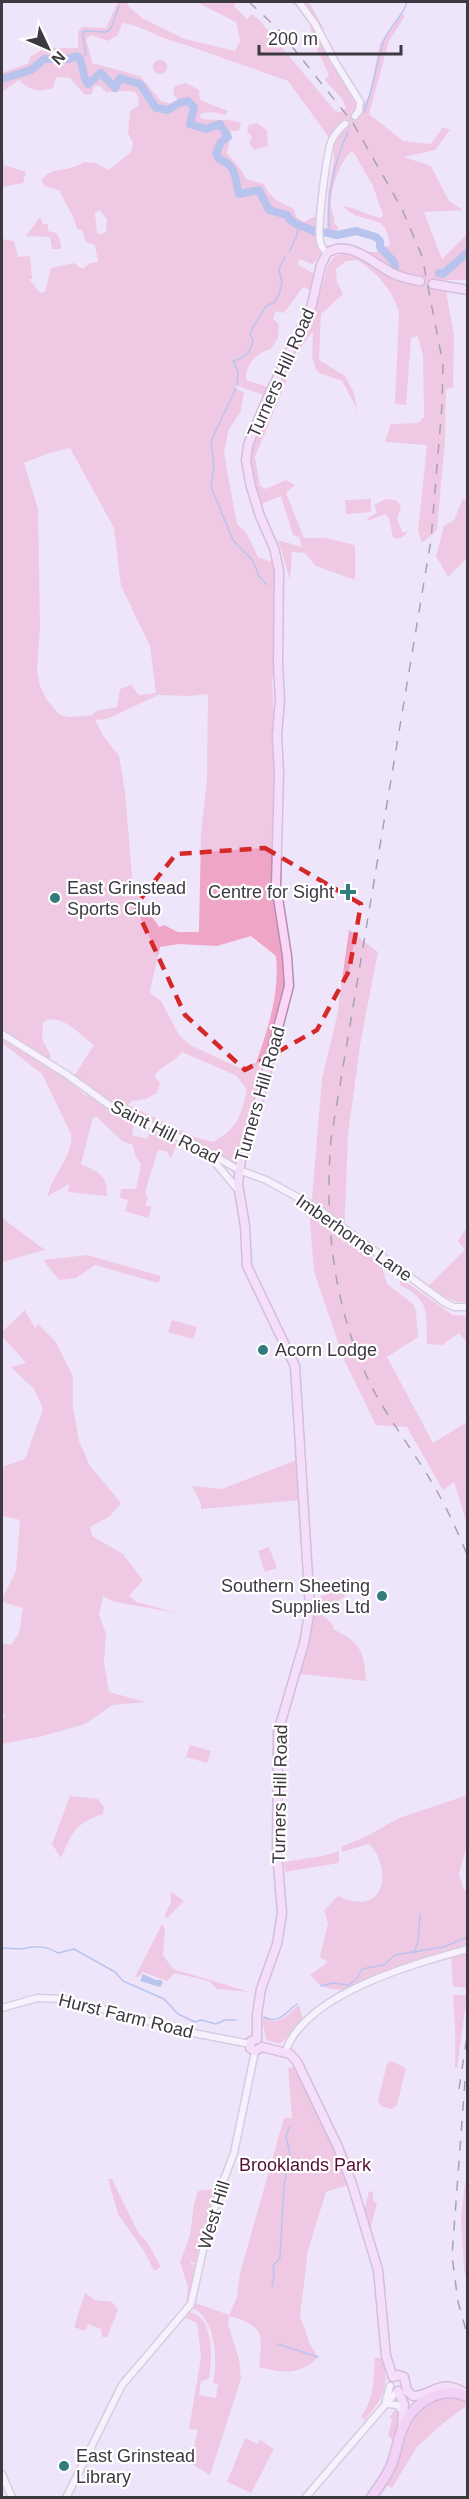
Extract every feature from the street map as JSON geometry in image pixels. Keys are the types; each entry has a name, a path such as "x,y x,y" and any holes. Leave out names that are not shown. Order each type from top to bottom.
{"highway":[{"path":"371,2498 391,2464 401,2430 410,2415 427,2398 450,2393 468,2396"}],"main road":[{"path":"327,253 335,249 358,253 403,278 420,281"},
{"name":"Turners Hill Road","path":"256,2046 257,2014 261,1989 277,1944 282,1913 277,1852 278,1732 304,1643 310,1609 295,1366 247,1266 245,1226 239,1192 239,1170 287,997 289,975 278,907 276,874 279,774 277,735 280,700 279,570 274,548 260,516 251,487 246,461 248,445 267,399 311,308 321,265 327,253"},
{"path":"433,284 468,290"},
{"path":"256,2046 285,2052 297,2062 338,2147 352,2184 378,2270 386,2356 404,2404 401,2430"},
{"path":"393,2377 398,2375 404,2377 398,2389"},
{"path":"398,2389 415,2396 441,2387 455,2389 468,2396"}],"street":[{"path":"299,2 315,24 360,102 359,111 355,116"},
{"path":"327,253 320,244 319,236 323,197 331,144 337,131 345,124"},
{"name":"Saint Hill Road","path":"2,1034 66,1074 116,1110 206,1151 239,1170"},
{"path":"206,1151 239,1192"},
{"name":"Imberhorne Lane","path":"239,1170 266,1180 319,1209 444,1302 454,1307 468,1307"},
{"path":"285,2052 294,2036 322,2008 338,1997 394,1970 468,1949"},
{"name":"Hurst Farm Road","path":"2,2008 37,1998 64,1999 192,2033 256,2046"},
{"name":"West Hill","path":"66,2498 122,2385 188,2309 214,2211 234,2153 256,2046"},
{"path":"305,2498 398,2389"},
{"path":"381,2409 389,2394 398,2389"},
{"path":"387,2404 399,2406 404,2416"},
{"path":"2,2474 12,2498"}],"highlighted area":[{"path":"265,848 361,904 349,971 317,1030 245,1070 185,1015 135,906 176,854"}],"green space":[{"path":"118,2 129,2 127,5 142,18 185,39 235,51 240,41 236,22 196,2 236,2 234,6 247,19 252,14 260,21 335,111 341,112 346,108 342,99 325,80 329,75 314,43 310,25 299,9 290,2 309,2 324,29 320,35 360,108 369,97 380,43 402,14 405,16 389,41 369,114 403,141 431,144 443,127 450,130 435,150 404,157 431,166 449,201 463,210 424,212 442,259 468,233 467,280 447,280 447,297 454,335 453,388 446,389 445,440 437,530 422,543 418,531 427,445 385,442 391,424 418,423 424,417 423,356 418,336 411,338 406,405 395,404 399,311 391,293 378,276 358,260 346,261 336,269 337,282 343,294 321,314 319,360 345,376 354,393 360,428 356,407 342,381 317,372 312,357 313,331 299,350 292,352 316,308 328,265 335,256 352,252 376,252 390,245 384,226 357,216 343,206 381,218 383,215 373,186 355,155 352,151 344,161 332,191 331,206 334,223 338,227 337,234 326,232 328,194 334,160 333,143 288,81 122,23 118,35 108,41 91,35 86,38 92,63 140,76 161,101 172,104 179,100 173,94 175,86 186,83 199,90 200,100 228,111 225,115 213,112 201,113 200,118 241,123 239,131 231,131 227,153 246,179 264,184 273,197 294,209 296,217 304,222 313,217 318,218 321,249 317,260 312,264 300,259 297,264 316,275 313,291 303,287 284,313 276,311 273,318 279,325 278,338 271,349 252,360 247,369 246,380 265,386 268,389 266,394 235,385 235,388 244,392 241,411 228,431 224,453 237,524 246,532 258,557 275,563 275,673 272,680 277,773 273,865 275,906 285,957 285,984 280,1011 257,1077 257,1095 242,1145 233,1162 225,1160 205,1145 114,1104 74,1076 94,1045 63,1022 50,1020 43,1022 42,1039 51,1056 48,1060 2,1031 2,239 14,241 18,257 30,256 32,279 29,279 40,293 45,292 51,268 74,263 83,269 90,263 98,262 95,245 86,242 82,230 77,229 60,191 45,186 41,181 50,173 83,162 95,163 109,170 131,152 133,143 128,133 130,111 138,106 139,98 135,92 106,92 100,86 94,86 92,94 85,95 70,78 56,77 53,88 34,90 19,80 2,92 2,73 29,63 30,57 45,48 78,48 78,32 82,27 106,28","holes":["99,210 107,219 106,232 97,233 95,213","70,448 114,528 121,586 150,646 156,693 139,695 131,685 120,689 117,707 96,711 93,715 68,717 59,714 47,700 40,686 37,671 40,627 38,509 24,463","208,694 207,778 201,834 199,932 178,932 164,925 159,927 133,888 125,792 119,756 104,737 95,720 107,719 158,695","251,936 276,956 275,997 256,1063 240,1068 190,1045 179,1035 161,1001 151,994 160,947 178,944 217,946","182,1052 237,1076 247,1090 237,1120 222,1137 213,1142 195,1137 128,1105 131,1101 146,1099 157,1093 160,1082 154,1077"]},
{"path":"160,60 165,62 167,67 165,72 160,74 155,72 153,67 155,62"},
{"path":"257,123 267,130 268,146 254,150 249,143 252,137 247,131 249,125"},
{"path":"2,133 4,165 26,172 23,183 2,187"},
{"path":"40,217 43,224 48,224 48,231 57,233 61,249 52,249 50,237 26,236"},
{"path":"283,374 288,377 255,457 260,486 266,489 286,480 295,485 286,493 304,538 326,538 355,545 355,580 316,566 305,553 292,552 290,580 278,540 302,547 299,537 293,535 281,496 259,505 249,460 252,446"},
{"path":"371,499 371,512 346,514 345,500"},
{"path":"386,499 396,500 401,506 397,519 403,533 408,531 400,538 393,538 389,518 385,514 368,521 367,518 377,513 374,505"},
{"path":"463,499 467,500 467,558 448,577 436,556 444,526 454,520"},
{"path":"349,930 378,952 361,1039 348,1134 344,1238 381,1264 387,1284 413,1304 418,1337 387,1357 433,1443 467,1422 467,1524 454,1482 443,1490 407,1427 376,1425 345,1362 314,1272 310,1222 322,1079 337,1016"},
{"path":"2,1039 64,1077 85,1095 92,1096 134,1123 132,1135 147,1139 151,1130 177,1144 171,1158 166,1151 158,1150 145,1192 148,1198 145,1205 152,1207 148,1218 125,1211 128,1200 120,1198 121,1189 136,1189 141,1165 135,1155 133,1145 122,1141 97,1117 93,1117 81,1164 101,1175 106,1183 107,1196 68,1192 69,1184 48,1196 66,1158 71,1134 42,1074 2,1043"},
{"path":"2,1216 6,1221 45,1250 2,1262"},
{"path":"467,1227 467,1302 462,1302 447,1298 428,1286 465,1250 458,1241"},
{"path":"87,1255 161,1276 158,1283 95,1265 76,1278 59,1280 43,1260"},
{"path":"400,1278 453,1315 467,1316 467,1343 459,1333 442,1345 427,1344 425,1309 417,1296 400,1285"},
{"path":"25,1310 35,1328 38,1324 56,1342 73,1377 73,1407 79,1441 90,1466 121,1503 110,1516 90,1527 92,1536 123,1554 143,1580 129,1596 137,1602 177,1613 115,1602 103,1596 99,1615 106,1634 104,1662 109,1692 146,1702 113,1705 85,1724 43,1736 2,1744 2,1719 5,1715 2,1713 2,1643 11,1645 19,1633 23,1608 5,1603 2,1599 16,1571 20,1520 2,1516 2,1467 25,1459 43,1409 34,1389 11,1367 26,1363 2,1336 2,1332"},
{"path":"172,1320 197,1327 193,1339 168,1332"},
{"path":"299,1459 301,1500 201,1509 201,1504 192,1486 222,1489"},
{"path":"269,1547 277,1568 265,1572 258,1551"},
{"path":"348,1578 353,1585 344,1597 320,1613 334,1626 333,1629 349,1638 359,1648 364,1662 366,1681 300,1674 316,1599 336,1589"},
{"path":"190,1745 211,1751 207,1763 186,1757"},
{"path":"467,1794 467,1845 459,1874 464,1890 467,1891 467,1944 394,1967 345,1990 321,1986 310,1975 328,1962 320,1957 328,1923 324,1910 338,1896 359,1902 371,1899 378,1894 381,1886 379,1859 369,1844 342,1852 341,1847 399,1818"},
{"path":"70,1796 98,1799 104,1807 103,1814 80,1825 68,1842 61,1858 52,1844"},
{"path":"339,1851 339,1863 285,1872 284,1862"},
{"path":"171,1892 184,1901 167,1918 164,1917 171,1902"},
{"path":"162,1924 165,1929 163,1955 173,1969 250,1992 217,1989 209,1981 175,1973 167,1981 143,1972 139,1977 135,1977"},
{"path":"467,1952 467,1988 453,1986 451,1957"},
{"path":"453,1995 467,1995 457,2068 455,2068"},
{"path":"299,2005 303,2021 280,2044 266,2040 263,2017 278,2020 287,2016"},
{"path":"391,2061 406,2068 397,2105 392,2109 381,2106 378,2100 387,2064"},
{"name":"Brooklands Park","path":"295,2067 334,2148 348,2185 326,2192 308,2250 300,2316 310,2344 318,2357 297,2370 275,2371 259,2367 261,2346 258,2332 249,2323 229,2316 228,2324 239,2359 241,2379 210,2475 190,2463 198,2430 189,2429 201,2357 197,2323 186,2318 190,2312 201,2318 206,2325 210,2340 211,2364 209,2378 201,2382 199,2395 216,2398 218,2384 213,2383 214,2341 207,2322 193,2308 195,2303 229,2315 237,2297 240,2273 284,2118 292,2118 288,2068"},
{"path":"467,2169 467,2284 461,2217"},
{"path":"108,2179 112,2179 139,2234 147,2242 161,2267 154,2271 144,2251 118,2214"},
{"path":"215,2189 195,2263 191,2262 191,2265 195,2264 192,2283 187,2301 181,2312 186,2302 188,2287 180,2262 190,2235 194,2204 198,2191"},
{"path":"369,2191 373,2192 373,2201 377,2203 370,2230 364,2211"},
{"path":"85,2293 95,2300 112,2302 118,2310 107,2337 102,2337 101,2329 88,2324 85,2331 74,2327"},
{"path":"375,2358 383,2358 385,2385 376,2405 365,2420 361,2416 371,2395"},
{"path":"453,2396 463,2400 467,2405 417,2447 392,2488 385,2484 407,2424 426,2402"},
{"path":"396,2409 401,2417 396,2439 393,2441 388,2435 392,2420 390,2417"},
{"path":"245,2438 257,2444 260,2440 274,2449 251,2493 227,2482"}],"water":[{"path":"143,1974 161,1980 163,1983 160,1987 140,1981"}],"waterway":[{"path":"364,112 385,38 403,12 407,2"},
{"path":"80,60 86,54 84,31 106,32 111,29 119,6"},
{"path":"2,79 31,70 44,59 68,59 77,56 88,84 101,73 115,88 120,78 140,84 156,108 168,110 179,103 188,101 194,107 190,124 206,129 220,124 228,137 221,142 216,154 232,169 239,194 259,190 269,210 287,215 296,224 315,232"},
{"path":"330,233 329,208 332,181 348,132"},
{"path":"289,252 297,236 298,227"},
{"path":"323,232 337,235 356,231 376,237 380,241 380,247 394,262 395,267"},
{"path":"439,273 443,274 468,252"},
{"path":"237,385 238,372 233,361 249,352 253,340 250,334 253,327 266,306 275,302 282,283 279,269 285,257"},
{"path":"236,388 211,441 214,466 211,487 233,540 253,561 259,576 267,585"},
{"path":"414,1953 418,1942 420,1914"},
{"path":"321,1986 333,1983 349,1985 362,1969 384,1965 395,1955 443,1947 466,1938 468,1934"},
{"path":"2,1948 40,1947 58,1953 74,1949 115,1972 123,1981 164,1999 178,2014 195,2022 201,2020 216,2024 225,2020 236,2020"},
{"path":"264,2017 278,2019 297,2004"},
{"path":"272,2287 273,2266 280,2258 284,2185 290,2154 286,2136 290,2126"},
{"path":"278,2344 318,2357"}],"tunnel":[{"path":"345,124 355,116"}],"railway":[{"path":"249,2 278,29 353,123 402,209 422,256 443,364 431,540 331,1139 329,1205 331,1238 341,1302 362,1365 376,1395 437,1492 468,1557"},
{"path":"459,2089 468,2030"},
{"path":"465,2081 452,2256 458,2302 468,2337"}],"place":[{"name":"Centre for Sight","path":"348,892"},
{"name":"East Grinstead Sports Club","path":"55,898"},
{"name":"Acorn Lodge","path":"263,1350"},
{"name":"Southern Sheeting Supplies Ltd","path":"382,1596"},
{"name":"East Grinstead Library","path":"64,2466"}]}
